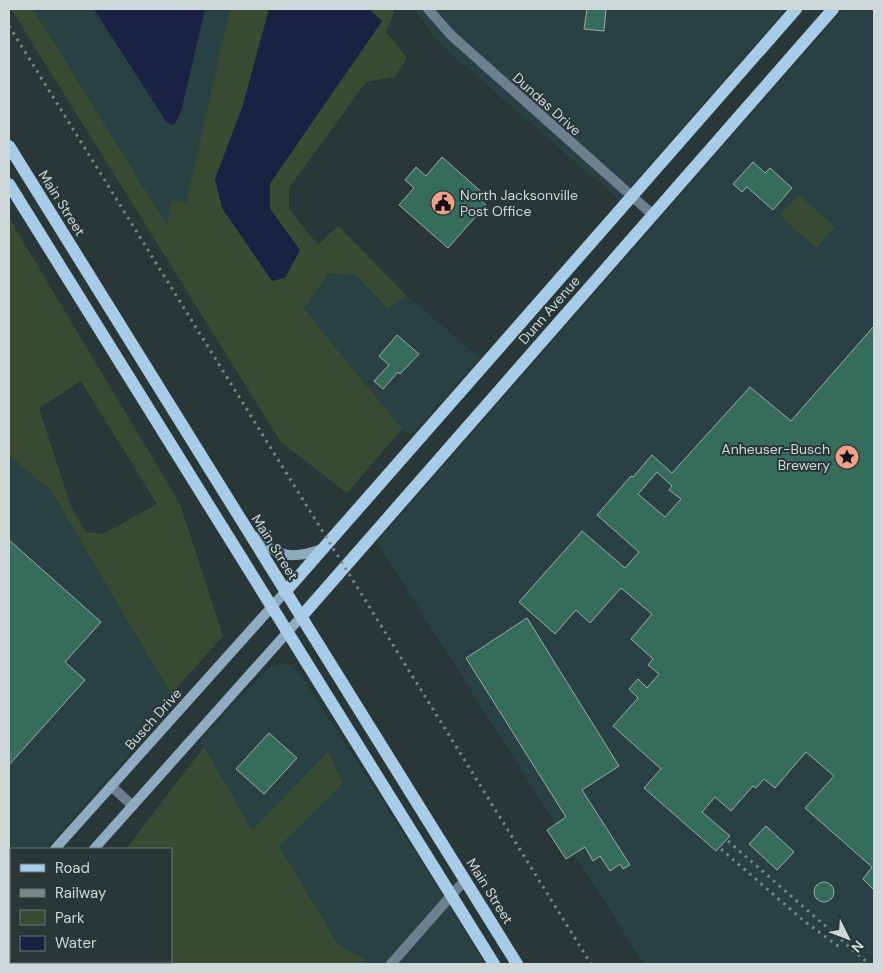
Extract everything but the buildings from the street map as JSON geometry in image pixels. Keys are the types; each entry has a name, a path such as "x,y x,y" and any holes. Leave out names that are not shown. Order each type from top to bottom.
{"main road":[{"name":"Dunn Avenue","path":"285,592 796,9"},
{"name":"Dunn Avenue","path":"301,617 833,9"},
{"name":"Main Street","path":"9,146 517,964"},
{"path":"9,184 494,964"}],"street":[{"name":"Dundas Drive","path":"428,9 451,36 653,215"},
{"path":"247,530 267,547 283,555 306,555 323,549"},
{"name":"Dunn Avenue","path":"271,607 285,592"},
{"name":"Busch Drive","path":"56,848 271,607"},
{"name":"Dunn Avenue","path":"288,632 301,617"},
{"path":"95,848 288,632"},
{"path":"111,786 133,806"},
{"path":"391,964 465,880"}],"shaded area":[{"path":"33,9 230,9 186,203 167,225"},
{"path":"415,9 786,9 619,200 441,45"},
{"name":"Anheuser-Busch Brewery","path":"843,9 874,9 874,964 644,964 377,542"},
{"path":"328,273 356,275 388,309 406,295 480,358 410,436 402,429 304,309"},
{"path":"9,455 51,491 176,703 46,848 10,848 9,890"},
{"path":"279,664 287,664 298,671 443,895 485,964 362,964 365,959 338,944 278,846 343,784 327,753 252,831 200,741 264,672"}],"green space":[{"path":"11,9 33,9 167,225 171,200 186,203 230,9 269,9 243,105 215,179 300,250 270,209 270,184 382,21 369,9 394,9 386,32 407,58 395,77 366,82 289,188 289,209 318,245 338,226 406,295 388,309 356,275 328,273 304,309 402,429 347,493 281,442"},
{"path":"799,195 835,227 816,248 780,215"},
{"path":"9,218 180,504 223,636 171,694 51,491 9,455","holes":["81,381 157,504 103,534 86,532 71,507 39,408"]},
{"path":"204,747 252,830 328,752 343,784 279,846 338,944 366,960 362,964 21,964 172,963 172,848 127,848"}],"water":[{"path":"94,9 205,9 181,112 174,125 167,123"},
{"path":"269,9 369,9 382,21 270,183 270,209 300,250 285,278 272,281 222,208 215,179 243,105"}],"railway":[{"path":"9,26 591,964"},
{"path":"728,841 869,964"},
{"path":"721,849 804,921 842,949"}],"place":[{"name":"North Jacksonville Post Office","path":"443,203"},
{"name":"Anheuser-Busch Brewery","path":"847,457"}]}
